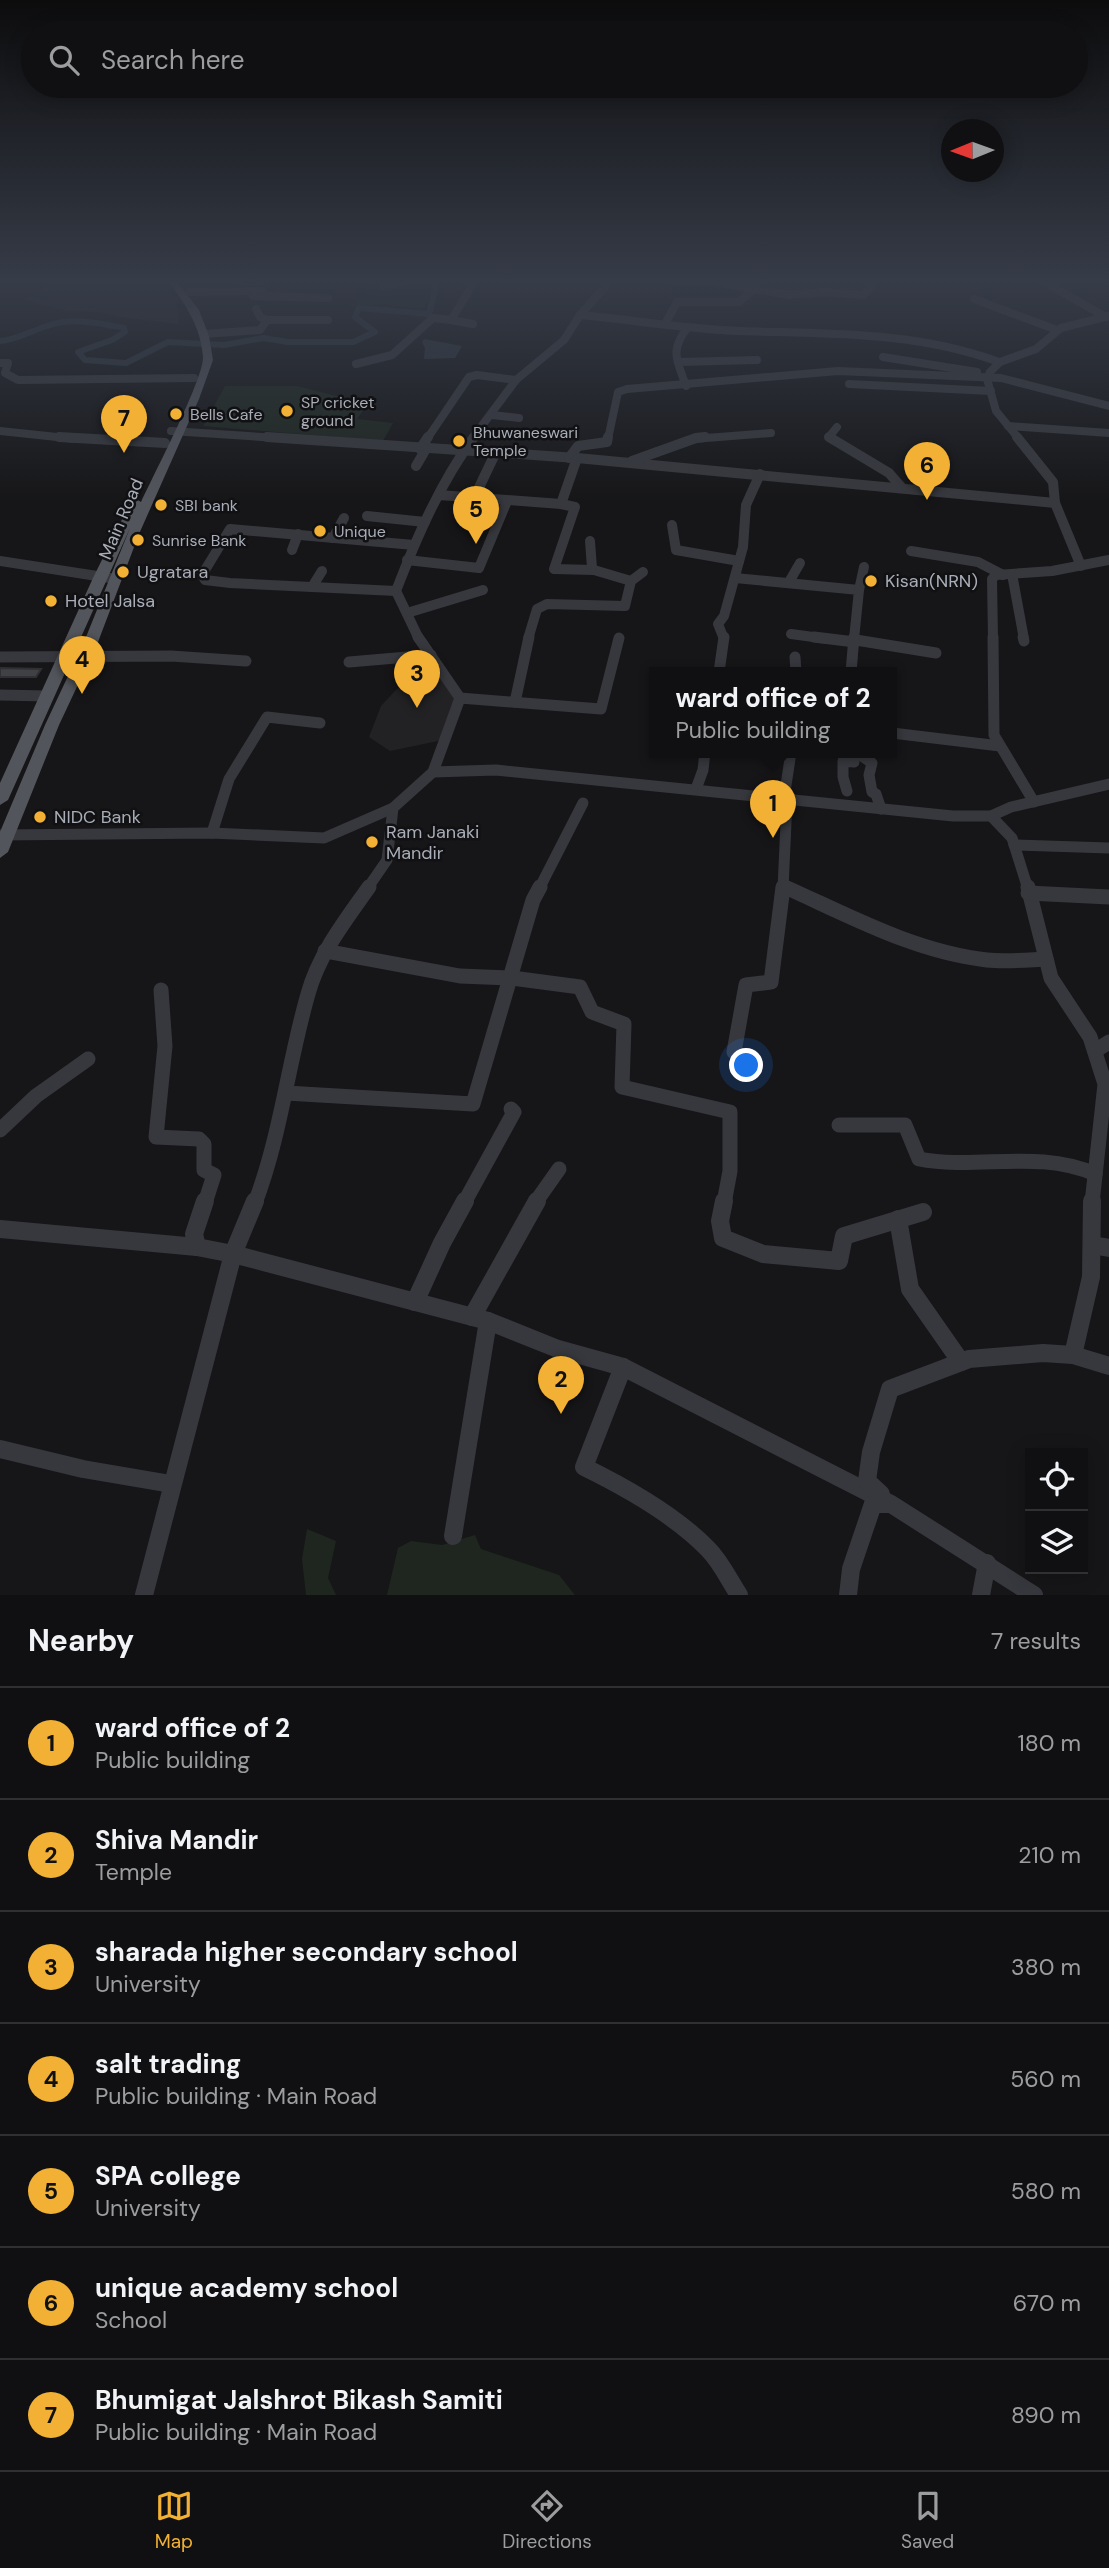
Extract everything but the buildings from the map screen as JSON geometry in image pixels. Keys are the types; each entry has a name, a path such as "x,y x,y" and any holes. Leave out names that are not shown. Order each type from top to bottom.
{"main road":[{"name":"Main Road","path":"172,436 205,353"},
{"name":"Main Road","path":"0,800 84,657 140,507 202,378 208,358 207,353"},
{"name":"Main Road","path":"0,852 44,725 47,696 99,578 140,507"}],"street":[{"path":"356,364 394,353"},
{"path":"460,698 418,637 396,591 425,522 463,452 516,380 548,353"},
{"path":"675,353 686,386"},
{"path":"975,353 999,362 1029,353"},
{"path":"883,357 1013,381 1109,406"},
{"path":"678,362 757,360"},
{"path":"999,362 988,376 996,411 1053,482 1055,503 1081,566"},
{"path":"0,363 8,363 5,373 18,380 194,378"},
{"path":"561,504 578,446 607,442 620,390 838,371 988,376"},
{"path":"416,466 423,449 469,377 477,375 516,380"},
{"path":"849,384 991,391"},
{"path":"492,415 519,418"},
{"path":"1008,426 1109,433"},
{"path":"837,427 829,437 832,440 889,472 902,488"},
{"path":"0,431 93,441 172,436 573,458 1055,503"},
{"path":"628,463 696,438 771,433"},
{"path":"474,498 495,454"},
{"path":"720,667 725,640 718,624 724,616 743,547 746,505 760,474"},
{"path":"439,495 575,507 553,571 592,568 617,573 631,581"},
{"path":"407,560 479,568 507,501"},
{"path":"367,516 425,522"},
{"path":"333,538 344,518"},
{"path":"672,525 676,550 739,561"},
{"path":"396,591 230,583 205,580 202,575 230,529 414,545"},
{"path":"292,550 298,534"},
{"path":"590,541 592,568"},
{"path":"911,551 978,562 1007,575"},
{"path":"1034,802 994,735 990,588 992,579 1109,560"},
{"path":"0,561 99,578 115,578"},
{"path":"789,582 800,563"},
{"path":"852,667 859,590 864,567"},
{"path":"312,587 322,571"},
{"path":"515,702 522,661 537,609 547,604 625,606 631,581 643,572"},
{"path":"1007,575 1024,641"},
{"path":"735,578 859,590"},
{"path":"407,613 483,590"},
{"path":"791,634 936,653"},
{"path":"460,698 601,709 619,638"},
{"path":"0,657 171,656 246,661"},
{"path":"349,662 431,656"},
{"path":"795,657 796,667"},
{"path":"0,695 47,696"},
{"path":"4,835 212,833 324,838 393,808 433,772 460,698"},
{"path":"212,833 229,779 267,717 320,723"},
{"path":"897,734 1000,746"},
{"path":"696,789 704,770 705,758"},
{"path":"734,1052 746,985 771,982 783,886 787,800 785,792 790,758"},
{"path":"847,791 842,761 854,762 854,758"},
{"path":"864,758 872,763 869,775 872,792 876,794 881,809"},
{"path":"433,772 496,770 881,809 991,817 1012,807 1109,784"},
{"path":"286,1093 473,1104 533,900 583,803"},
{"path":"144,1595 233,1255 275,1143 308,993 325,951 387,860 393,808"},
{"path":"991,817 1012,838 1051,978 1070,1011 1090,1037 1102,1046 1107,1085 1095,1174 1100,1247 1073,1356"},
{"path":"1014,845 1109,848"},
{"path":"783,886 914,944 988,961 1046,959"},
{"path":"1028,893 1109,897"},
{"path":"325,951 460,976 512,978 580,987 592,1012 624,1024 622,1087 730,1112 730,1171 720,1221 723,1238 763,1254 839,1261 844,1236 923,1212"},
{"path":"161,990 166,1014 166,1046 156,1137 199,1139 204,1144 204,1170 214,1175 194,1234 197,1247"},
{"path":"0,1130 36,1096 88,1059"},
{"path":"415,1302 442,1243 514,1112 511,1109"},
{"path":"839,1125 905,1125 919,1158 932,1162 1009,1163 1058,1159 1080,1165 1095,1174"},
{"path":"453,1536 480,1319 533,1206 559,1168"},
{"path":"898,1219 910,1289 961,1362"},
{"path":"0,1229 197,1247 480,1319 558,1349 623,1367 891,1504 1034,1595"},
{"path":"891,1504 867,1481 871,1452 890,1389 961,1362 993,1356 1043,1353 1073,1356 1109,1366"},
{"path":"623,1367 584,1467 601,1474 708,1550 739,1595"},
{"path":"0,1448 83,1469 171,1484"},
{"path":"848,1595 851,1569 873,1504 891,1504"},
{"path":"981,1595 987,1563"}],"shaded area":[{"path":"425,353 458,353 455,358 424,359"},
{"name":"SP cricket ground","path":"225,386 297,386 368,404 357,419 393,423 383,441 203,426"},
{"path":"433,666 455,698 450,723 438,741 390,751 369,737 381,706 407,679"},
{"path":"307,1529 336,1541 328,1578 336,1595 306,1595 302,1559"},
{"path":"475,1535 481,1549 559,1575 575,1595 387,1595 398,1548 411,1541 442,1545"}],"waterway":[{"path":"79,353 85,360 126,363 145,353"}],"place":[{"name":"SP cricket ground","path":"287,411"},
{"name":"Bells Cafe","path":"176,414"},
{"name":"Bhuwaneswari Temple","path":"459,441"},
{"name":"Bhumigat Jalshrot Bikash Samiti","path":"124,453"},
{"name":"unique academy school","path":"927,500"},
{"name":"SBI bank","path":"161,505"},
{"name":"Unique","path":"320,531"},
{"name":"Sunrise Bank","path":"138,540"},
{"name":"SPA college","path":"476,544"},
{"name":"Ugratara","path":"123,572"},
{"name":"Kisan(NRN)","path":"871,581"},
{"name":"Hotel Jalsa","path":"51,601"},
{"name":"salt trading","path":"82,694"},
{"name":"sharada higher secondary school","path":"417,708"},
{"name":"NIDC Bank","path":"40,817"},
{"name":"ward office of 2","path":"773,838"},
{"name":"Ram Janaki Mandir","path":"372,842"},
{"name":"Shiva Mandir","path":"561,1414"}]}
